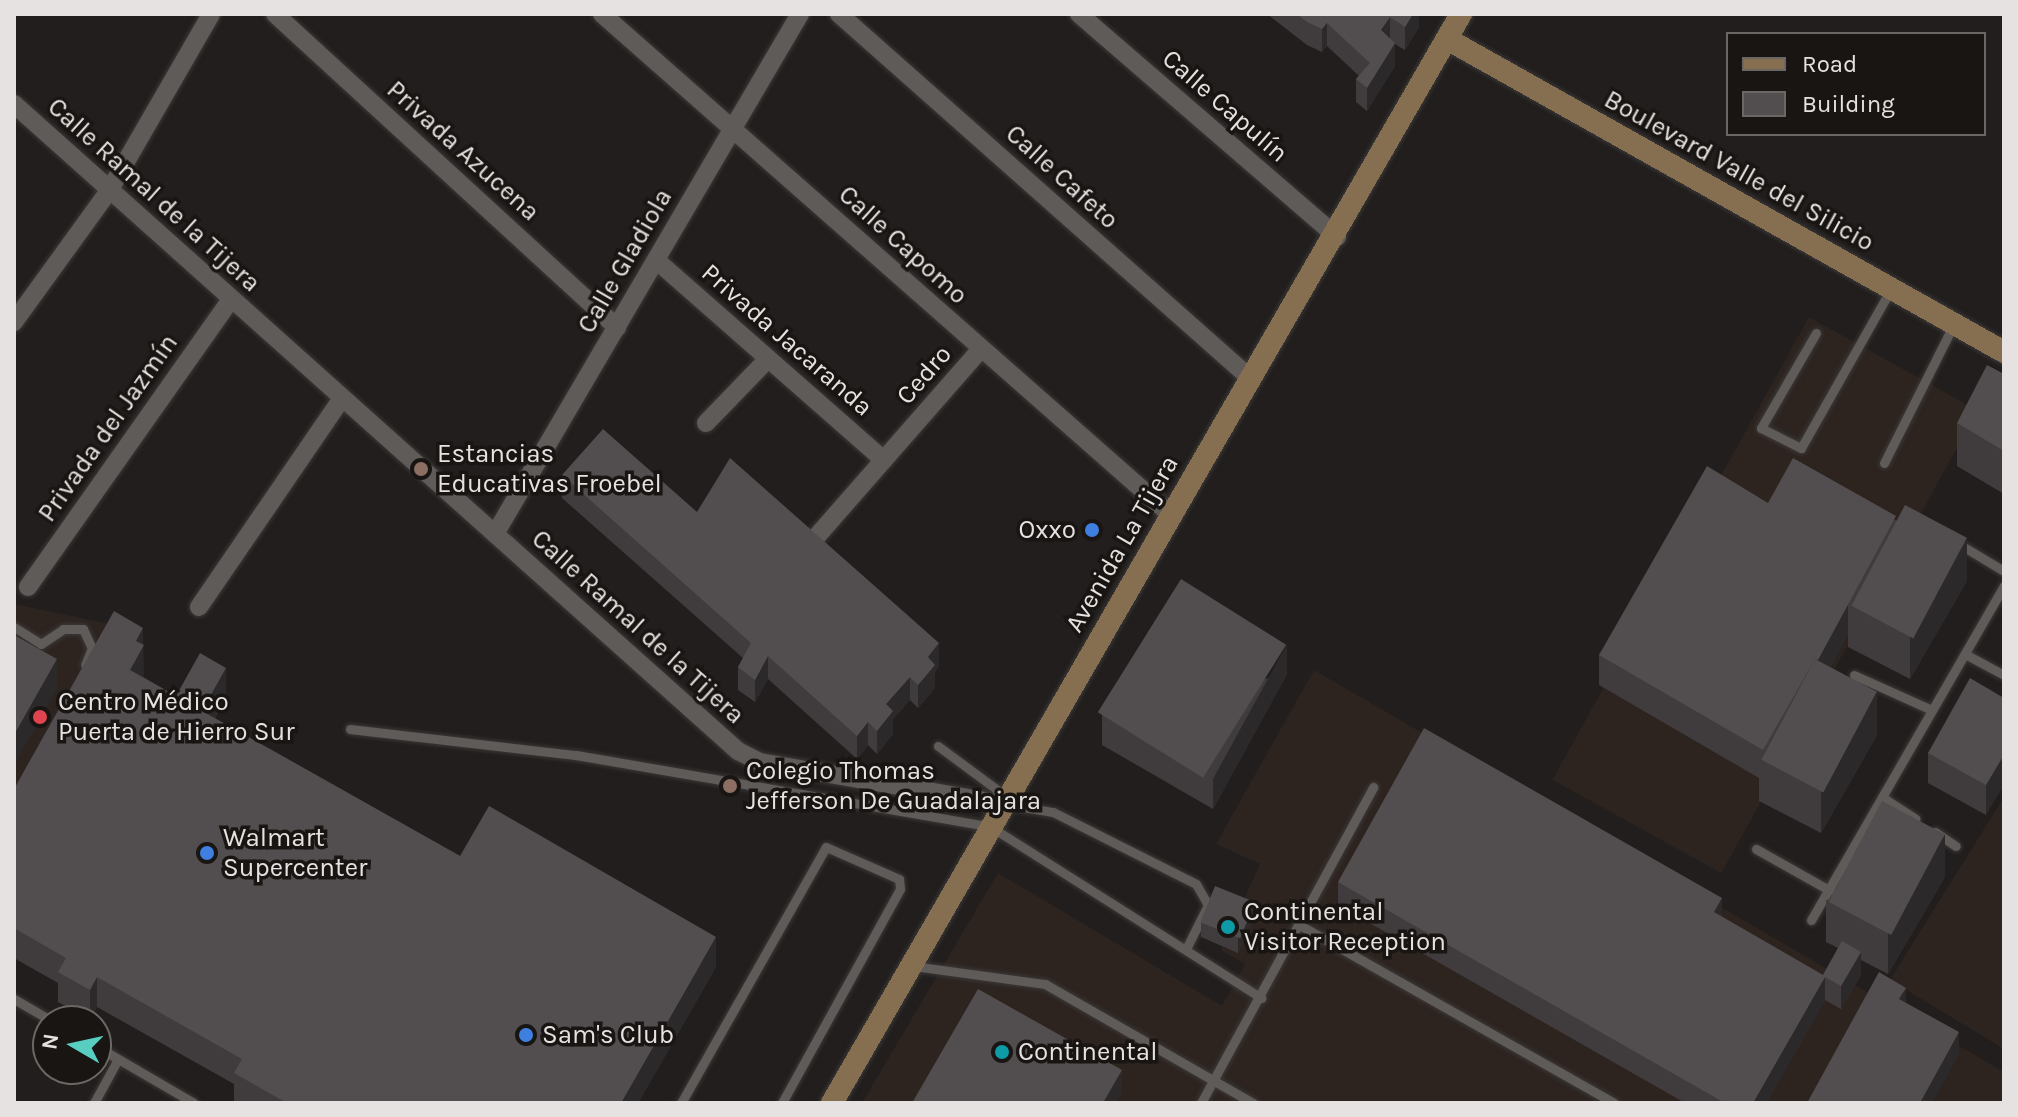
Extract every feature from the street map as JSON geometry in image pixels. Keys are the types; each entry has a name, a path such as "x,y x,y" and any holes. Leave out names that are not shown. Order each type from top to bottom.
{"main road":[{"name":"Avenida La Tijera","path":"832,1103 1250,378 1337,237 1461,14"},
{"name":"Boulevard Valle del Silicio","path":"1447,39 2004,352"}],"street":[{"path":"14,322 109,191 211,14"},
{"name":"Privada Azucena","path":"275,14 617,327"},
{"name":"Calle Capomo","path":"602,14 1171,515"},
{"name":"Calle Gladiola","path":"495,534 800,14"},
{"name":"Calle Cafeto","path":"839,14 1250,378"},
{"name":"Calle Capulín","path":"1079,14 1337,237"},
{"name":"Calle Ramal de la Tijera","path":"14,104 738,751 760,762 1005,800"},
{"name":"Privada Jacaranda","path":"656,260 884,460"},
{"name":"Privada del Jazmín","path":"28,587 231,299"},
{"name":"Cedro","path":"811,543 981,349"},
{"path":"706,423 768,359"},
{"path":"199,607 342,398"}],"lane":[{"path":"1816,333 1761,428 1801,448 1891,289"},
{"path":"1884,463 1954,324"},
{"path":"1946,537 2004,571"},
{"path":"1811,920 2004,586"},
{"path":"14,627 41,644 63,629 83,629 92,648 80,675"},
{"path":"1965,654 2004,675"},
{"path":"1854,675 1932,710"},
{"path":"350,729 576,755 991,827 1188,945 1262,998"},
{"path":"938,746 1005,800 1053,812 1196,884 1208,905 1188,945"},
{"path":"1201,1103 1303,927 1373,787"},
{"path":"1882,797 1956,846"},
{"path":"681,1103 826,847 899,879 900,889 782,1103"},
{"path":"1756,849 1829,890"},
{"path":"1303,927 1614,1103"},
{"path":"911,966 1045,984 1253,1103"},
{"path":"14,999 32,1009"},
{"path":"112,1055 194,1103"},
{"path":"94,1103 118,1059"}],"shaded area":[{"path":"1809,317 1978,411 1721,873 1553,780"},
{"name":"Centro Médico Puerta de Hierro Sur","path":"14,604 120,626 14,809"},
{"path":"1314,670 2004,1072 2004,1103 862,1103 998,873 1222,1006 1245,964 1221,950 1260,864 1216,844"},
{"path":"2004,797 2004,1049 1890,980"}],"building":[{"path":"1297,14 1413,14 1405,27 1390,17 1381,30 1395,43 1367,88 1356,79 1370,63 1327,23 1322,29"},
{"path":"1987,365 2004,374 2004,451 1957,423"},
{"path":"603,429 697,512 730,458 939,643 928,657 935,665 918,685 910,677 886,704 893,711 877,731 868,722 857,736 768,656 755,680 738,667 751,643 562,475"},
{"path":"1793,458 1896,516 1818,660 1815,659 1763,750 1599,655 1707,466 1768,503"},
{"path":"1905,505 1967,538 1913,639 1851,606"},
{"path":"1181,579 1286,645 1203,778 1098,712"},
{"path":"114,611 143,628 136,641 144,645 130,670 176,696 200,653 226,668 202,711 460,856 489,806 716,937 621,1103 287,1103 234,1073 242,1059 97,977 90,990 58,972 66,958 14,928 14,789"},
{"path":"14,635 57,659 14,735"},
{"path":"1815,659 1877,692 1823,793 1761,760"},
{"path":"1970,678 2004,698 2004,755 1986,785 1928,753"},
{"path":"1424,728 1722,898 1714,912 1823,975 1842,941 1861,952 1841,986 1825,977 1753,1103 1725,1103 1338,882"},
{"path":"1882,801 1945,834 1891,935 1828,902"},
{"path":"1215,886 1255,902 1240,938 1200,922"},
{"path":"1879,972 1906,988 1899,999 1959,1032 1920,1103 1807,1103"},
{"name":"Continental","path":"978,989 1122,1070 1103,1103 912,1103"}],"place":[{"name":"Estancias Educativas Froebel","path":"421,469"},
{"name":"Oxxo","path":"1092,530"},
{"name":"Centro Médico Puerta de Hierro Sur","path":"40,717"},
{"name":"Colegio Thomas Jefferson De Guadalajara","path":"730,786"},
{"name":"Walmart Supercenter","path":"207,853"},
{"name":"Continental Visitor Reception","path":"1228,927"},
{"name":"Sam's Club","path":"526,1035"},
{"name":"Continental","path":"1002,1052"}]}
